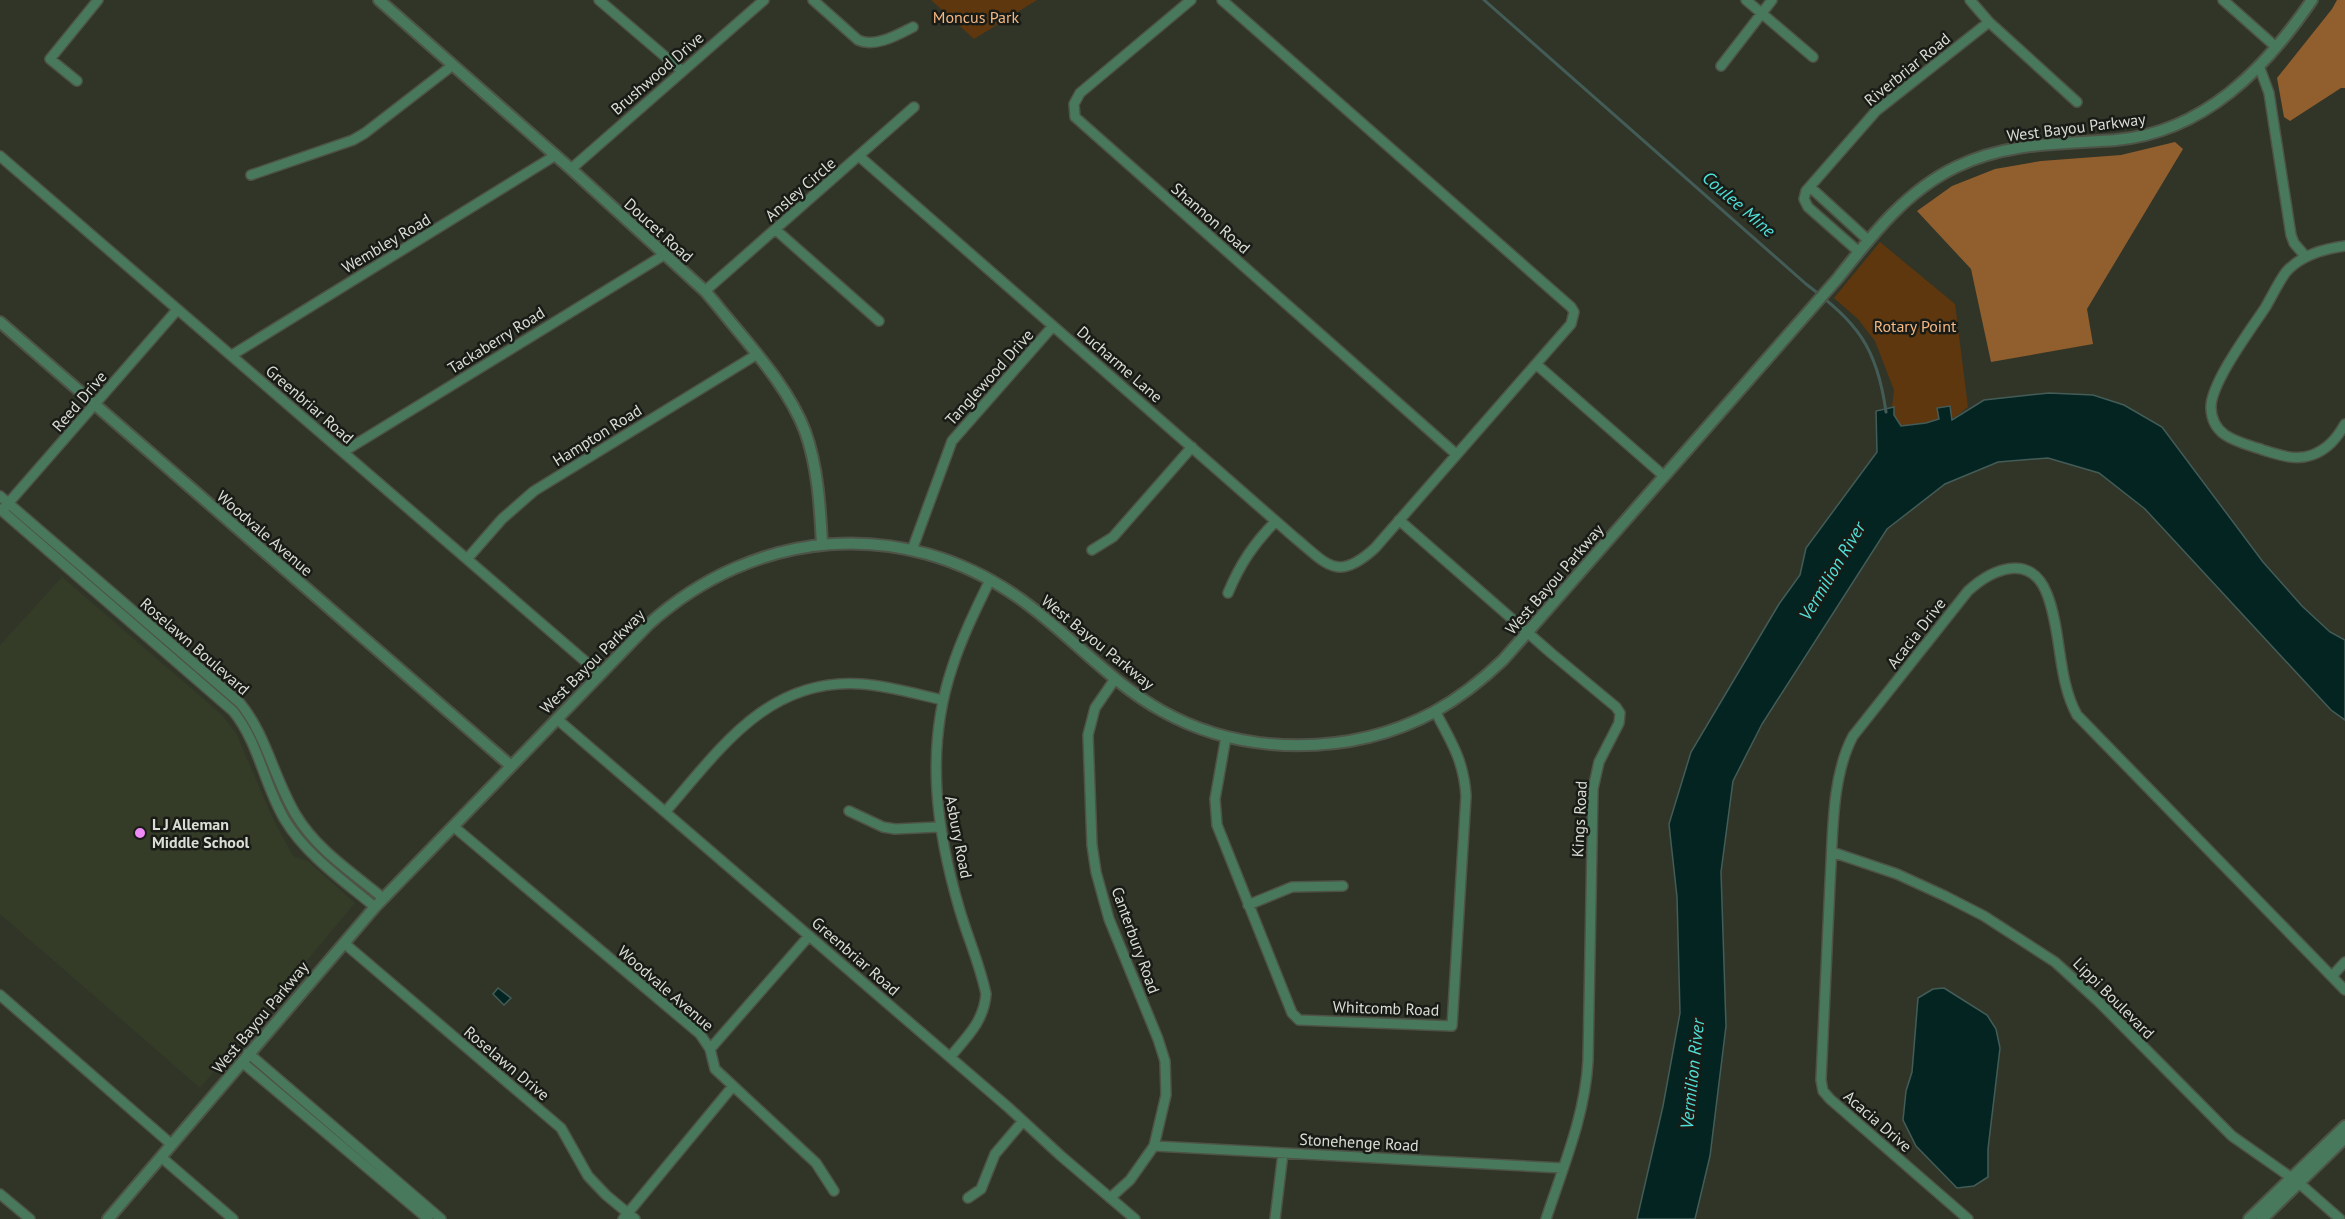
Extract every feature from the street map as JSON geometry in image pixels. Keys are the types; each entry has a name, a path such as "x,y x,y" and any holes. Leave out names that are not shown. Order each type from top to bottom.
{"street":[{"path":"77,81 50,59 98,0"},
{"name":"Doucet Road","path":"379,0 556,155 705,291 782,389 805,432 814,463 822,544"},
{"path":"599,0 682,71"},
{"name":"Brushwood Drive","path":"571,169 764,0"},
{"path":"813,0 858,40 864,42 870,43 893,37 913,27"},
{"name":"Shannon Road","path":"1191,0 1080,93 1074,104 1075,117 1456,454"},
{"path":"1222,0 1571,307 1574,315 1571,324 1399,520"},
{"path":"1746,0 1813,57"},
{"path":"1721,66 1772,0"},
{"path":"1970,0 1989,22 2078,102"},
{"path":"2223,0 2276,47"},
{"name":"West Bayou Parkway","path":"108,1219 383,898 666,609 709,580 752,560 782,551 822,544 872,544 912,550 956,563 990,580 1022,600 1115,679 1161,711 1196,727 1226,737 1275,744 1336,742 1389,730 1435,711 1485,677 1528,632 1806,315 1868,240 1907,200 1954,168 1986,155 2032,145 2119,139 2169,129 2195,117 2237,88 2259,66 2298,21 2312,0"},
{"name":"Riverbriar Road","path":"1859,252 1808,207 1804,199 1806,191 1876,111 1989,22"},
{"path":"251,175 365,134 453,65"},
{"path":"2259,66 2269,93 2291,235 2294,243 2306,257"},
{"name":"Ansley Circle","path":"705,291 914,107"},
{"name":"Wembley Road","path":"232,356 556,155"},
{"name":"Greenbriar Road","path":"0,156 600,674"},
{"name":"Ducharme Lane","path":"860,156 1322,560 1334,567 1346,567 1368,554 1399,520"},
{"path":"1810,187 1868,240"},
{"path":"776,230 879,321"},
{"path":"2345,246 2330,248 2306,257 2286,272 2241,343 2211,404 2212,416 2219,430 2239,444 2289,457 2305,457 2325,448 2345,424"},
{"name":"Tackaberry Road","path":"343,452 664,255"},
{"name":"Reed Drive","path":"3,508 177,309"},
{"name":"Woodvale Avenue","path":"0,322 511,766"},
{"name":"Tanglewood Drive","path":"912,550 952,441 1053,326"},
{"name":"Hampton Road","path":"467,559 502,519 534,492 756,355"},
{"path":"1536,364 1664,477"},
{"path":"1092,550 1113,537 1192,447"},
{"name":"Roselawn Boulevard","path":"0,496 3,508 163,637 226,698 246,729 284,819 311,853 375,907"},
{"name":"Kings Road","path":"1399,520 1616,707 1621,717 1602,752 1594,781 1587,1081 1580,1114 1546,1219"},
{"path":"1228,593 1239,566 1276,521"},
{"name":"Acacia Drive","path":"1968,1219 1823,1091 1821,1080 1832,852 1841,763 1853,736 1968,591 1985,577 2003,569 2023,570 2037,578 2047,593 2069,695 2077,715 2345,990"},
{"name":"Roselawn Boulevard","path":"86,577 156,645 226,698 240,703 255,724 294,813 308,833 383,898"},
{"name":"Asbury Road","path":"950,1057 980,1020 985,1007 986,994 960,910 939,827 935,771 937,734 943,700 959,646 990,580"},
{"path":"156,645 163,637"},
{"name":"Canterbury Road","path":"1110,1198 1130,1180 1155,1146 1166,1095 1165,1061 1109,919 1096,872 1092,845 1088,735 1095,708 1115,679"},
{"path":"666,811 735,732 763,709 796,693 823,686 860,684 943,700"},
{"name":"Whitcomb Road","path":"1226,737 1216,786 1215,812 1221,838 1292,1013 1299,1020 1452,1026 1466,787 1463,768 1457,752 1435,711"},
{"name":"Greenbriar Road","path":"557,719 1135,1219"},
{"path":"264,771 274,766"},
{"path":"849,811 883,827 894,829 939,827"},
{"name":"Woodvale Avenue","path":"453,826 700,1034 711,1048 713,1066 816,1163 834,1191"},
{"path":"300,841 308,833"},
{"name":"Lippi Boulevard","path":"1832,852 1924,886 1984,916 2043,953 2086,989 2232,1136 2296,1180 2340,1219"},
{"path":"1248,905 1292,887 1343,886"},
{"path":"711,1048 809,936"},
{"name":"Roselawn Drive","path":"344,943 561,1128 588,1176 629,1217"},
{"path":"2332,976 2345,962"},
{"path":"0,995 171,1144"},
{"path":"245,1057 428,1219"},
{"path":"245,1057 441,1219"},
{"path":"629,1217 734,1086"},
{"path":"968,1198 981,1189 995,1154 1023,1121"},
{"path":"2262,1219 2345,1126"},
{"path":"2249,1219 2345,1138"},
{"name":"Stonehenge Road","path":"1155,1146 1563,1168"},
{"path":"1275,1219 1283,1153"},
{"path":"161,1157 233,1219"},
{"path":"0,1194 30,1219"}],"shaded area":[{"path":"2337,0 2345,0 2345,88 2341,88 2290,121 2284,117 2277,78"},
{"path":"2175,142 2183,149 2087,309 2093,344 1991,362 1971,269 1917,211 1952,186 1995,169 2041,161 2121,155"},
{"name":"L J Alleman Middle School","path":"62,577 221,714 236,733 273,819 293,856 309,862 355,903 200,1088 0,914 0,645"}],"green space":[{"name":"Moncus Park","path":"931,0 1037,0 974,39"},
{"name":"Rotary Point","path":"1880,242 1955,304 1968,407 1955,417 1900,429 1891,416 1894,390 1875,341 1858,319 1834,298"}],"water":[{"name":"Vermilion River","path":"2049,393 2093,395 2124,405 2162,427 2263,562 2302,606 2330,632 2345,640 2345,720 2331,710 2145,509 2099,473 2048,458 1998,462 1945,484 1887,529 1762,724 1733,781 1721,872 1726,1026 1710,1156 1695,1219 1637,1219 1663,1106 1680,1013 1677,897 1669,824 1691,752 1779,604 1800,575 1806,548 1877,452 1876,411 1894,407 1894,415 1901,426 1939,419 1937,408 1950,406 1952,420 1984,400"},
{"path":"498,988 511,998 504,1005 493,994"},
{"path":"1944,988 1987,1015 1996,1029 2000,1048 1988,1149 1988,1177 1974,1186 1957,1188 1916,1146 1903,1120 1906,1091 1912,1072 1918,998 1933,989"}],"waterway":[{"name":"Coulee Mine","path":"1484,0 1839,311 1862,338 1870,353 1877,370 1886,412"}],"place":[{"name":"L J Alleman Middle School","path":"140,833"}]}
